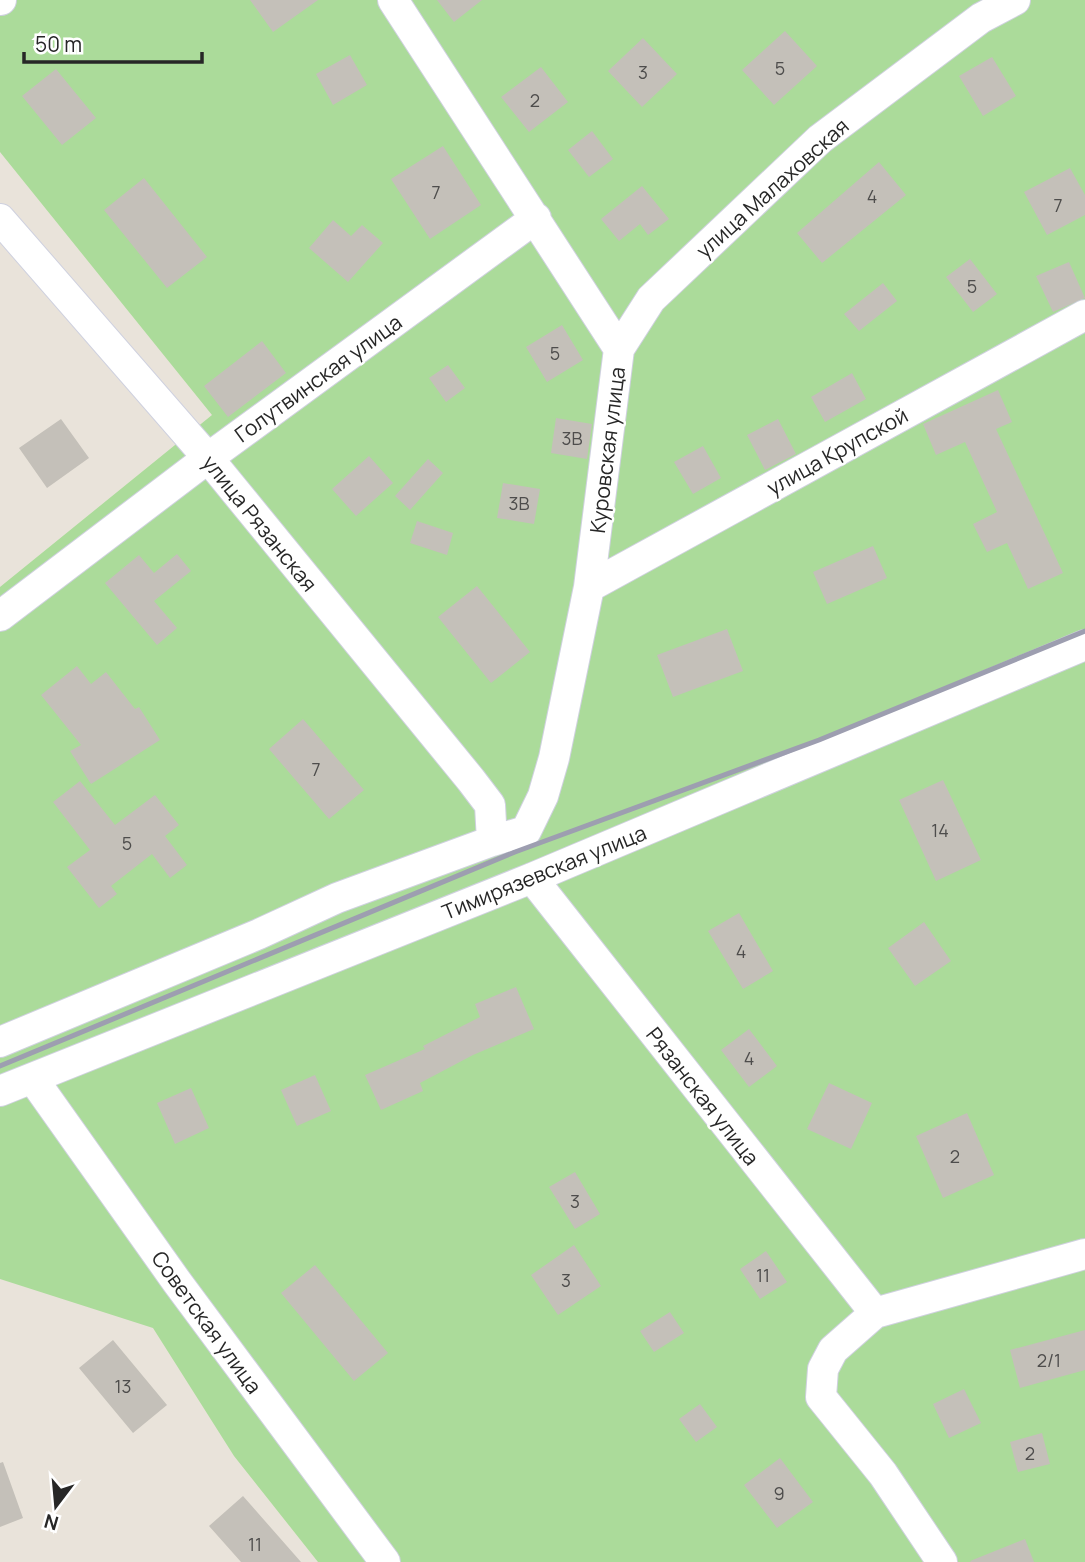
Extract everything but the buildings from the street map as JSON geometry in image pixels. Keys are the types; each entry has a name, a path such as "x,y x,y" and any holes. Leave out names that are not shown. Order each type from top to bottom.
{"street":[{"name":"Куровская улица","path":"393,0 620,349 589,587 554,758 543,796 526,831 492,841"},
{"name":"улица Малаховская","path":"620,349 651,299 820,139 981,19 1015,0"},
{"name":"Голутвинская улица","path":"0,616 208,458 537,218"},
{"name":"улица Рязанская","path":"0,219 208,458 490,805 492,841"},
{"name":"улица Крупской","path":"589,587 1085,315"},
{"name":"Тимирязевская улица","path":"0,1091 532,878 1085,645"},
{"path":"0,1042 259,934 337,898 492,841"},
{"name":"Рязанская улица","path":"532,878 875,1313"},
{"name":"Советская улица","path":"33,1079 177,1282 385,1562"},
{"path":"942,1562 883,1474 821,1397 823,1369 833,1350 875,1313 1085,1254"}],"green space":[{"path":"0,0 1085,0 1085,1562 318,1562 234,1456 153,1328 0,1279 0,587 212,415 0,152"}],"railway":[{"path":"0,1066 515,852 819,740 1085,631"}]}
